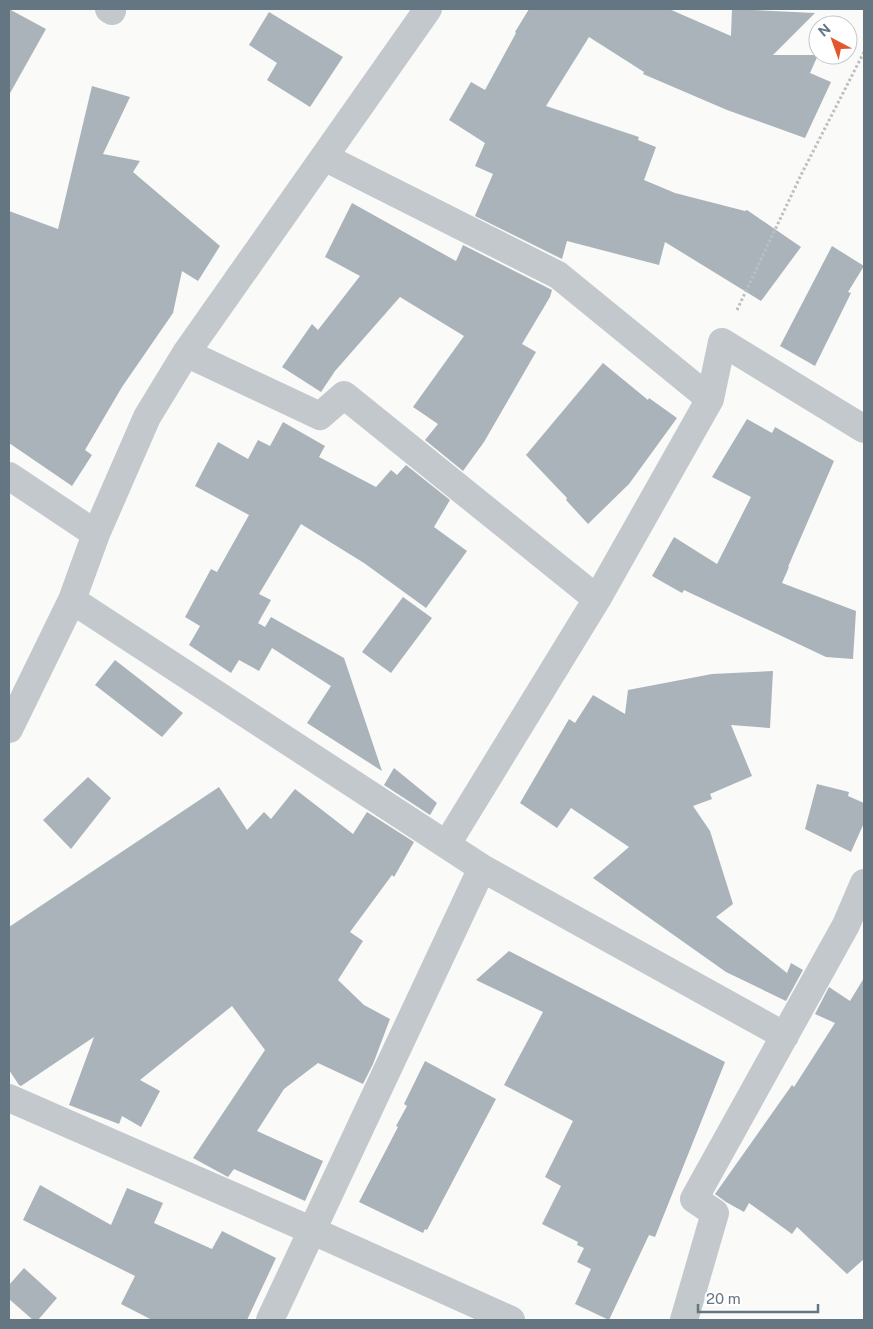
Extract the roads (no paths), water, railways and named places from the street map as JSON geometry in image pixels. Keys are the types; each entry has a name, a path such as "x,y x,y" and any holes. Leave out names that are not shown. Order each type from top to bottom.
{"street":[{"path":"9,729 72,600 96,534 146,418 186,354 428,9"},
{"path":"324,157 558,275 710,399"},
{"path":"447,844 597,599 710,399 722,342 864,429"},
{"path":"186,354 320,416 344,395 597,599"},
{"path":"9,476 96,534"},
{"path":"72,600 482,868 784,1036"},
{"path":"270,1320 482,868"},
{"path":"684,1320 715,1213 694,1199 784,1036 855,931 864,883"},
{"path":"9,1098 511,1320"}]}
